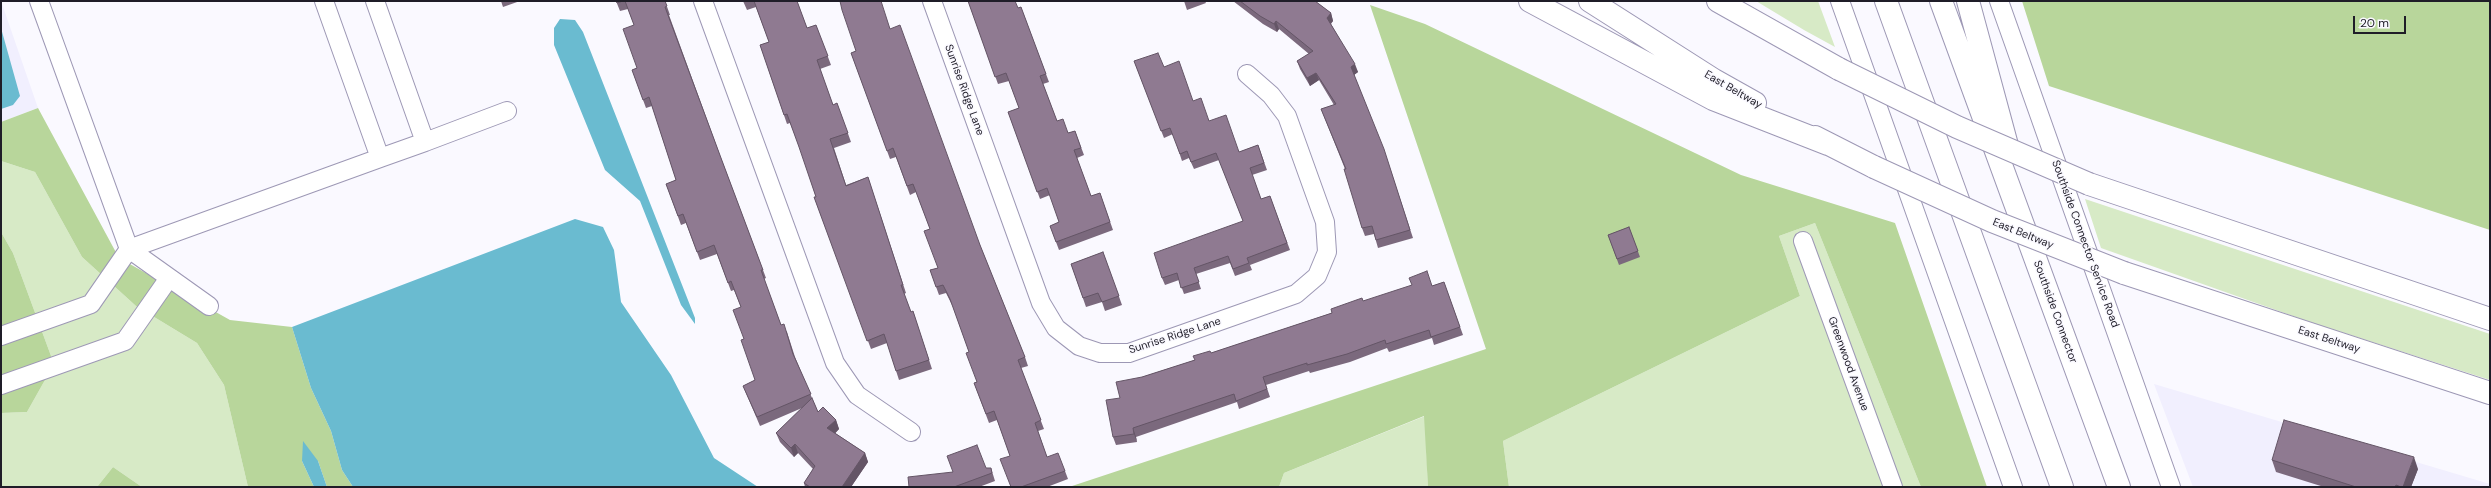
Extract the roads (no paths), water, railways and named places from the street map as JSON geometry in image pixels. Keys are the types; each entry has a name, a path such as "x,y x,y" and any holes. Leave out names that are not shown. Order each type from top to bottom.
{"highway":[{"path":"1530,1 1713,99 1828,144"},
{"name":"East Beltway","path":"1590,1 1714,80 1828,144 1874,168 1992,221 2124,273 2490,392"},
{"path":"1718,1 1838,69 1957,127 2089,184 2490,318"},
{"path":"1886,1 2062,487"},
{"name":"Southside Connector","path":"1941,1 2119,487"},
{"path":"1968,1 2045,283"}],"street":[{"path":"39,1 129,249 209,306"},
{"path":"324,1 380,158"},
{"path":"375,1 424,142"},
{"path":"703,1 835,363 857,395 911,432"},
{"name":"Sunrise Ridge Lane","path":"932,1 1041,302 1056,328 1079,346 1100,353 1129,353 1282,299 1296,294 1317,276 1327,252 1325,222 1287,116 1271,95 1248,74"},
{"path":"1840,1 1969,359 2013,487"},
{"name":"Southside Connector Service Road","path":"1999,1 2172,487"},
{"path":"1,336 91,304 129,249 507,111"},
{"name":"Greenwood Avenue","path":"1803,241 1893,487"},
{"path":"1,385 124,341 169,278"}],"water":[{"path":"560,19 575,20 583,32 695,318 695,324 681,305 640,201 605,170 554,45 554,28"},
{"path":"1,28 20,96 13,105 1,109"},
{"path":"575,219 603,227 614,250 621,302 671,375 714,458 758,487 353,487 342,470 331,431 311,388 292,327"},
{"path":"303,441 318,461 327,487 314,487 302,461"}]}
